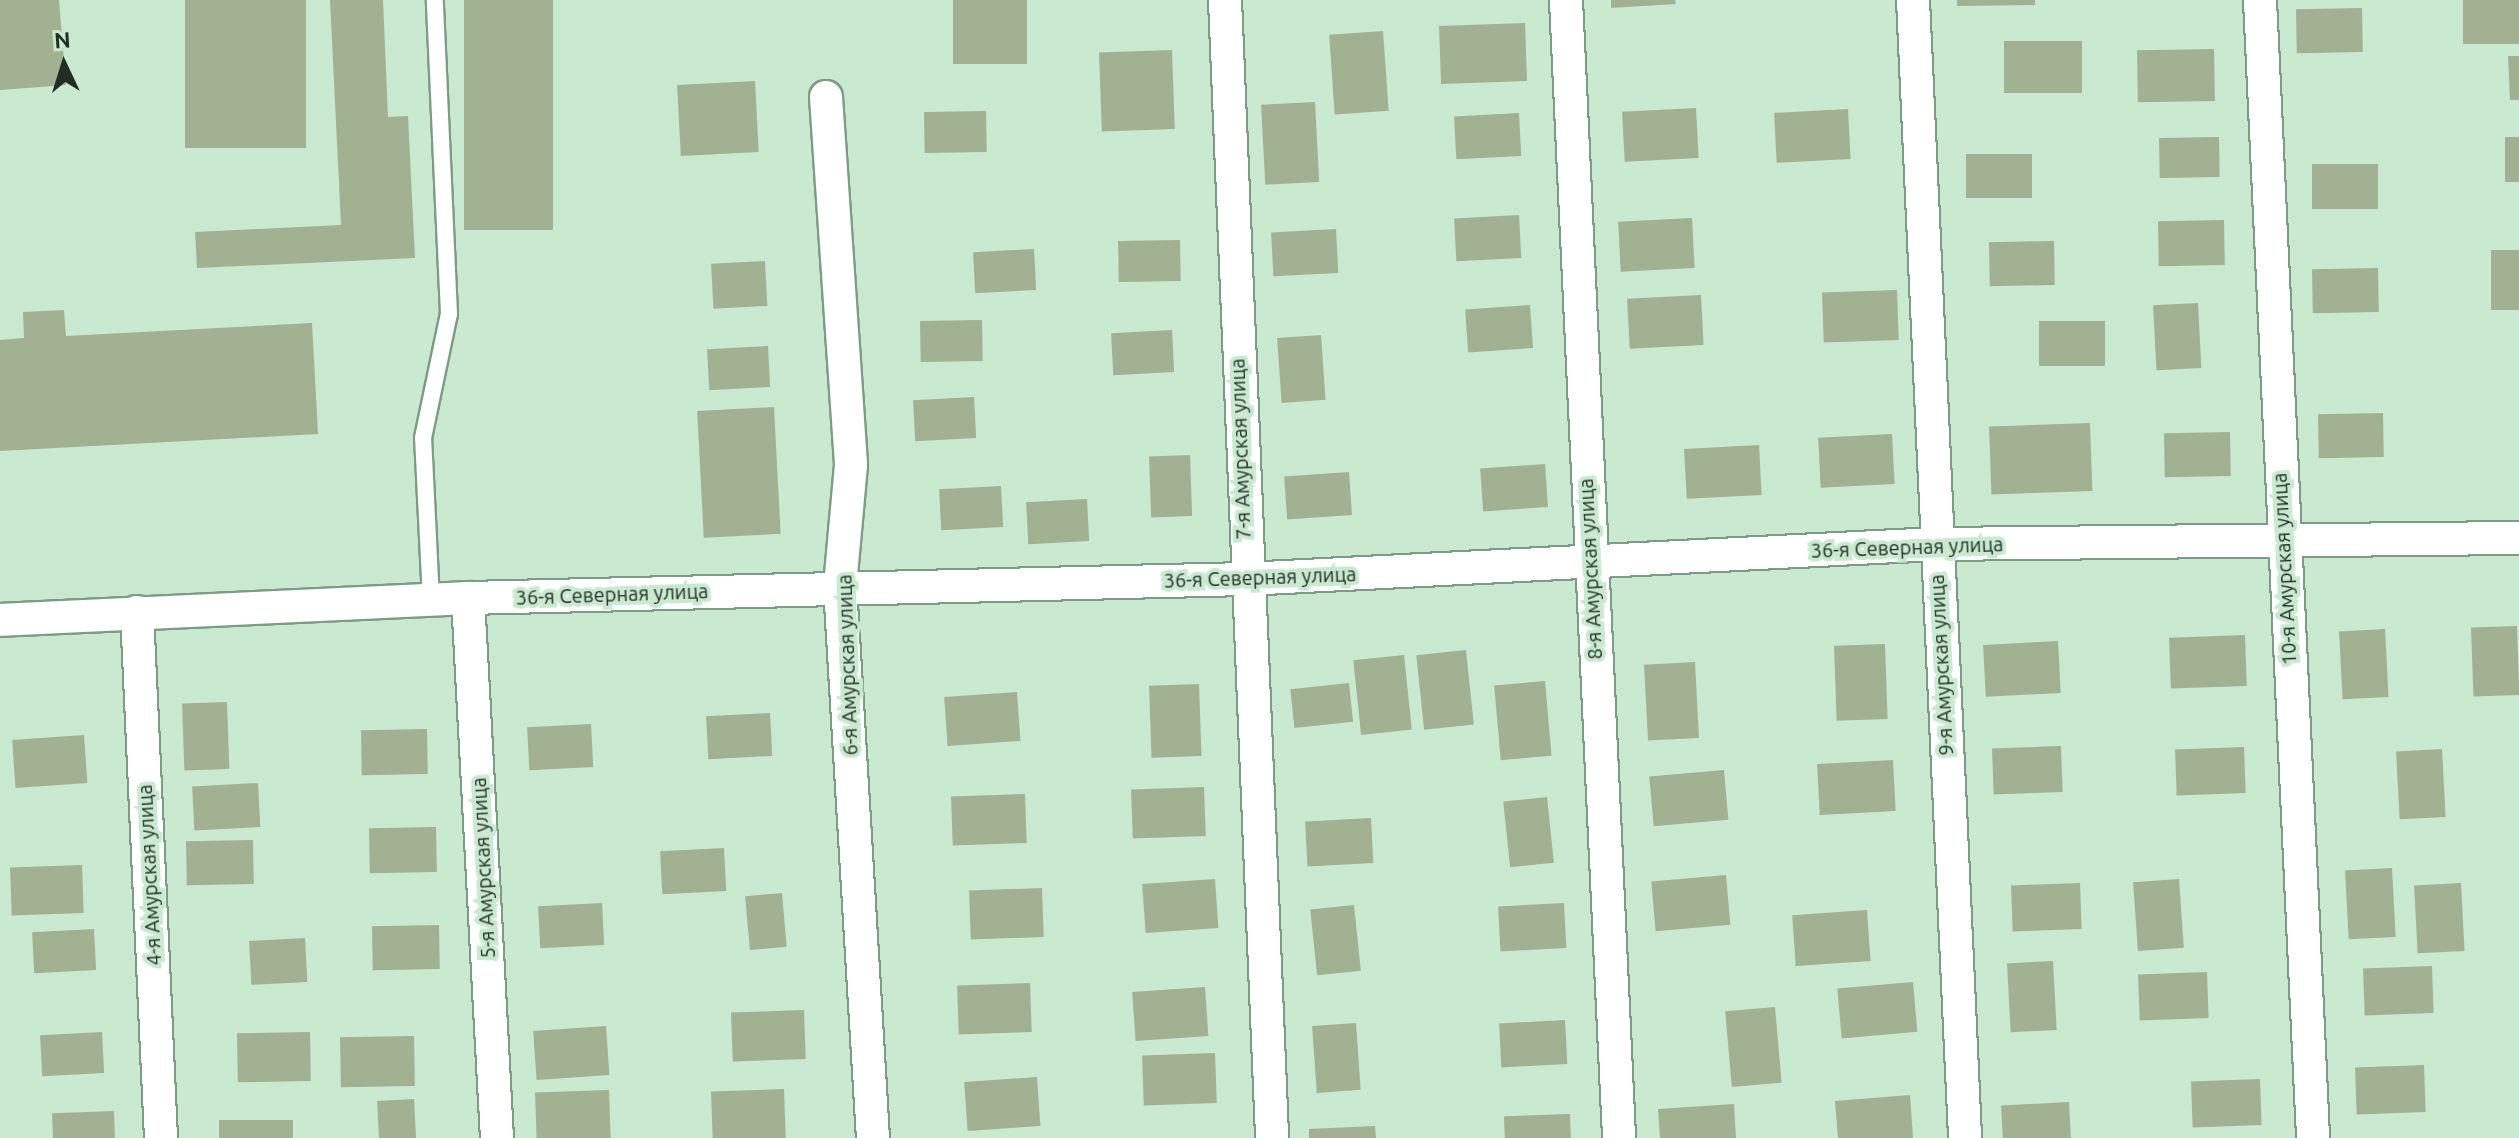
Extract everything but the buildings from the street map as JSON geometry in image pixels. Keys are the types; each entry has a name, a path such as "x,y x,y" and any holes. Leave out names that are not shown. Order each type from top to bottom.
{"street":[{"name":"7-я Амурская улица","path":"1225,0 1245,579 1272,1138"},
{"name":"8-я Амурская улица","path":"1566,0 1589,562 1619,1138"},
{"name":"9-я Амурская улица","path":"1913,0 1935,544 1965,1138"},
{"name":"10-я Амурская улица","path":"2260,0 2282,541 2313,1138"},
{"name":"6-я Амурская улица","path":"826,97 851,465 840,586 873,1138"},
{"name":"36-я Северная улица","path":"0,620 468,598 840,586 1245,579 1935,544 2519,538"},
{"name":"5-я Амурская улица","path":"468,598 497,1138"},
{"name":"4-я Амурская улица","path":"137,612 161,1138"}],"lane":[{"path":"431,600 423,438 449,314 435,0"}]}
